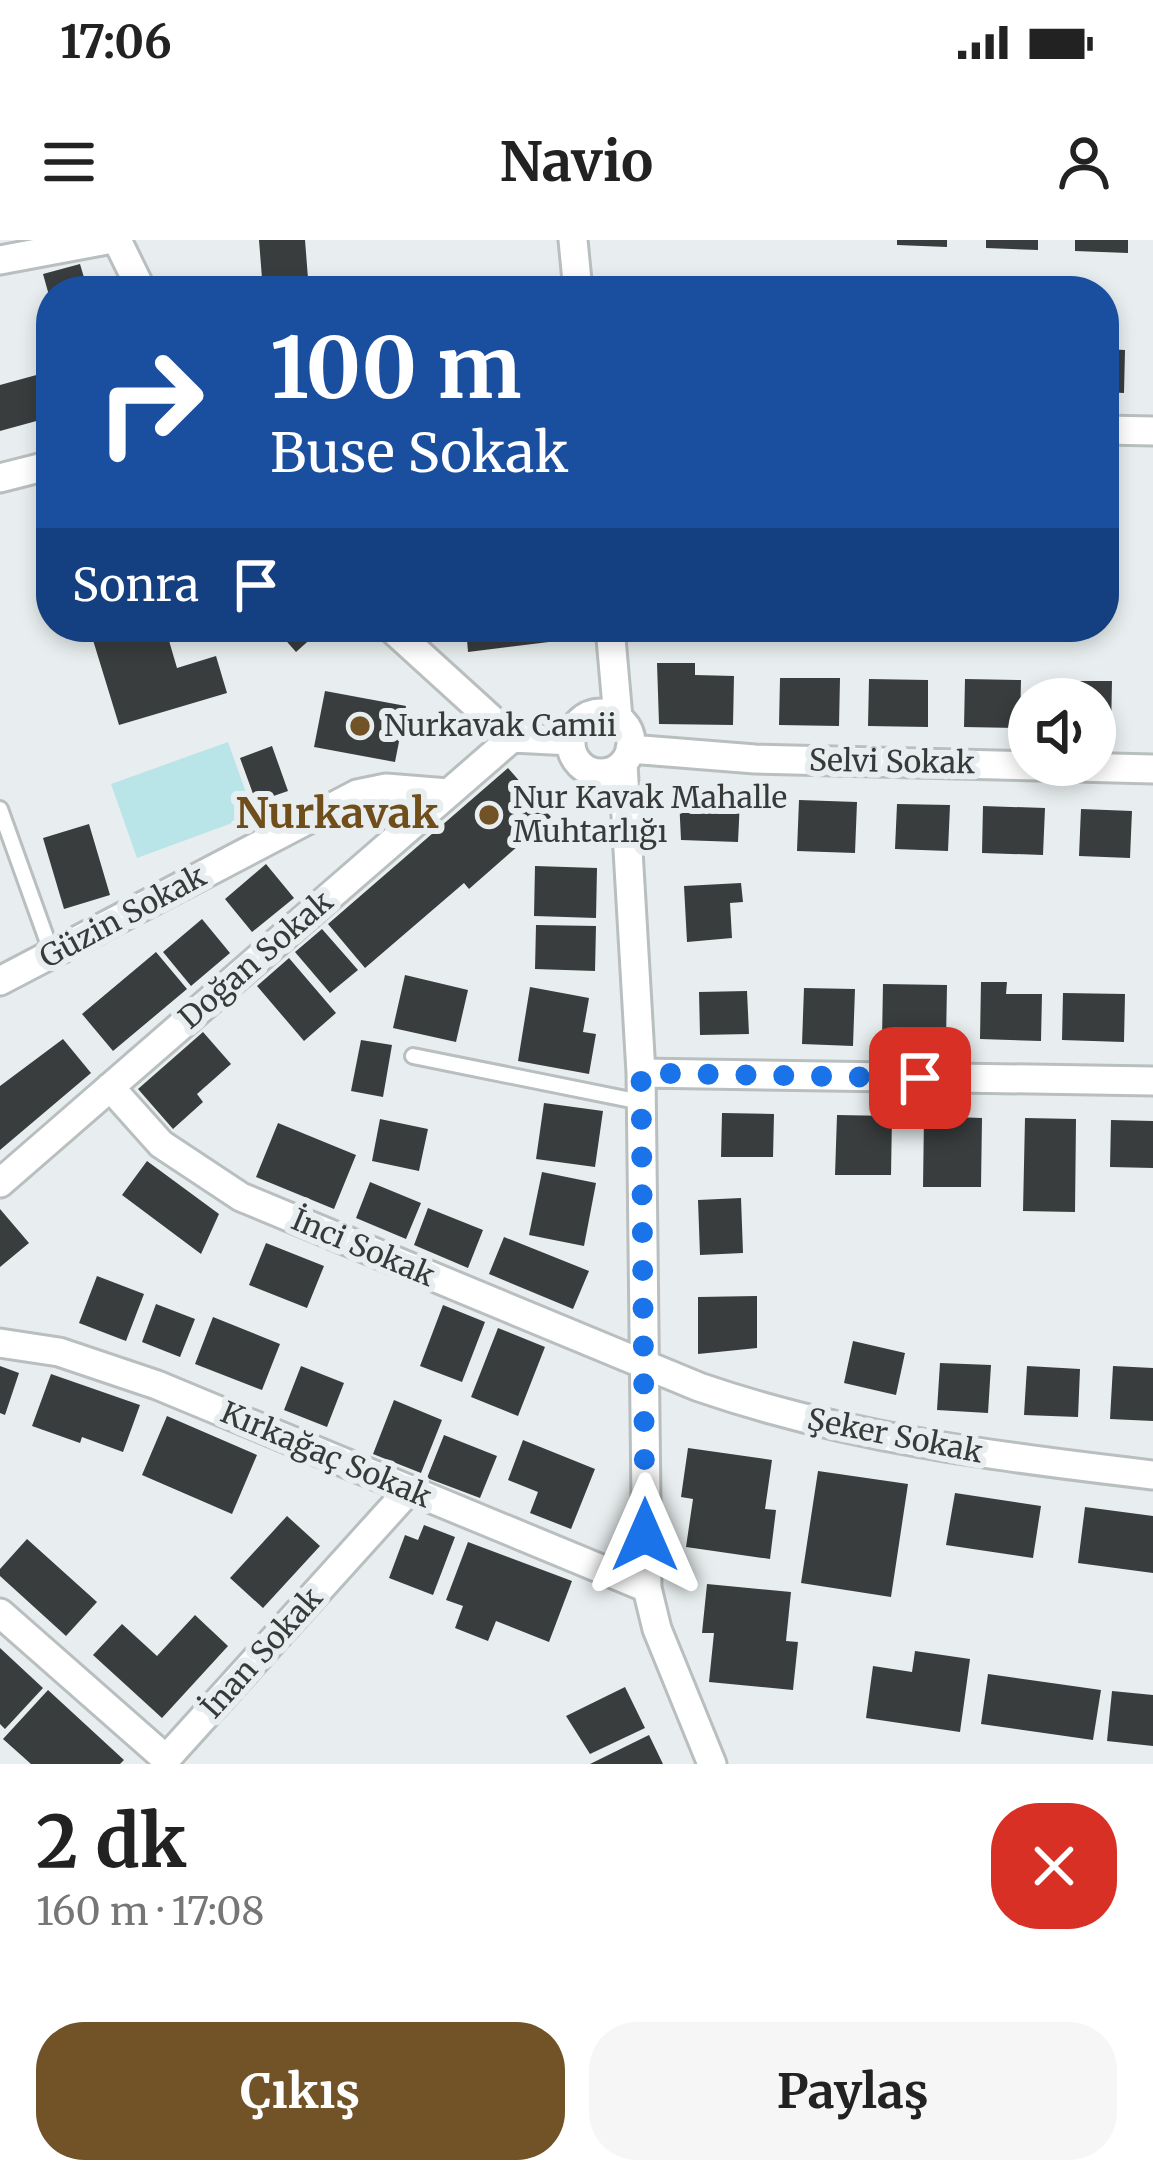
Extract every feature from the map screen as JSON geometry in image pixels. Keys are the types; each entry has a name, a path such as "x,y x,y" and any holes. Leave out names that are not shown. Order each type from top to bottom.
{"street":[{"path":"0,260 107,240"},
{"path":"117,240 135,276"},
{"path":"573,240 577,276"},
{"path":"1119,430 1153,431"},
{"path":"0,478 36,469"},
{"path":"406,642 512,738 571,741"},
{"path":"611,642 618,718 630,735 627,756 641,1073 647,1588 657,1629 712,1764"},
{"path":"618,718 603,713 588,716 576,726 571,741 578,762 589,771 610,772 627,756"},
{"name":"Doğan Sokak","path":"0,1183 512,738"},
{"name":"Selvi Sokak","path":"627,756 1153,769"},
{"name":"Güzin Sokak","path":"0,981 357,794 386,788 448,793"},
{"path":"641,1073 1153,1082"},
{"name":"İnci Sokak","path":"110,1087 161,1144 241,1197 644,1364"},
{"name":"Kırkağaç Sokak","path":"0,1343 59,1352 157,1384 647,1588"},
{"name":"Şeker Sokak","path":"644,1364 758,1407 901,1442 1153,1475"},
{"name":"İnan Sokak","path":"0,1613 164,1761 409,1490"}],"lane":[{"path":"0,809 52,954"},
{"path":"413,1056 641,1102"}],"shaded area":[{"path":"228,742 254,815 137,858 111,784"}],"building":[{"path":"259,240 305,240 308,276 262,276"},
{"path":"897,240 947,240 947,247 897,245"},
{"path":"986,240 1038,240 1038,250 986,248"},
{"path":"1075,240 1128,240 1128,253 1075,251"},
{"path":"80,264 84,276 44,276"},
{"path":"1119,350 1125,350 1124,393 1119,393"},
{"path":"36,375 36,421 0,431 0,385"},
{"path":"94,642 169,642 177,668 216,656 227,693 119,725"},
{"path":"287,642 307,642 296,652"},
{"path":"467,642 549,642 468,652"},
{"path":"657,663 695,663 695,675 734,676 733,725 659,724"},
{"path":"780,678 840,678 839,726 779,725"},
{"path":"869,679 928,680 928,727 868,726"},
{"path":"965,679 1008,680 1008,728 964,727"},
{"name":"Nurkavak Camii","path":"325,691 406,706 395,762 314,747"},
{"path":"272,746 288,791 256,802 240,758"},
{"path":"508,768 551,817 469,889 464,883 365,968 328,924"},
{"path":"679,798 740,800 738,842 681,840"},
{"path":"799,800 857,802 855,853 797,851"},
{"path":"897,804 950,805 948,851 895,849"},
{"path":"983,806 1045,808 1043,855 982,853"},
{"path":"1081,809 1132,811 1130,858 1079,856"},
{"path":"89,824 110,895 64,909 43,838"},
{"path":"266,864 294,898 252,932 225,899"},
{"path":"535,866 597,868 596,918 534,916"},
{"path":"741,883 743,902 730,903 732,938 687,942 684,886"},
{"path":"202,919 230,953 191,986 163,952"},
{"path":"536,925 596,926 595,971 535,969"},
{"path":"322,929 358,970 330,993 295,952"},
{"path":"156,952 187,989 113,1051 82,1014"},
{"path":"289,958 336,1013 304,1041 257,986"},
{"path":"405,975 468,990 456,1042 393,1028"},
{"path":"981,982 1007,982 1006,994 1042,994 1041,1041 980,1039"},
{"path":"883,984 947,985 946,1041 882,1039"},
{"path":"530,987 589,998 583,1032 596,1034 589,1074 518,1061"},
{"path":"804,988 855,989 853,1046 802,1044"},
{"path":"747,991 749,1034 700,1035 699,992"},
{"path":"1063,993 1125,994 1124,1042 1062,1040"},
{"path":"203,1032 231,1064 197,1094 203,1102 173,1129 138,1089"},
{"path":"63,1039 91,1073 0,1150 0,1086"},
{"path":"361,1040 392,1045 383,1097 351,1091"},
{"path":"544,1103 603,1111 595,1167 536,1159"},
{"path":"722,1113 774,1114 773,1157 721,1157"},
{"path":"837,1115 892,1116 891,1175 835,1175"},
{"path":"924,1116 982,1118 981,1187 923,1187"},
{"path":"1025,1118 1076,1119 1075,1212 1023,1211"},
{"path":"380,1119 428,1129 419,1171 372,1161"},
{"path":"1111,1120 1153,1121 1153,1168 1110,1167"},
{"path":"278,1123 356,1155 334,1209 256,1177"},
{"path":"147,1161 219,1214 201,1254 122,1195"},
{"path":"542,1172 596,1183 584,1246 529,1235"},
{"path":"370,1182 421,1203 406,1239 356,1218"},
{"path":"741,1198 743,1253 700,1255 698,1200"},
{"path":"428,1208 483,1230 468,1268 414,1245"},
{"path":"0,1209 29,1243 0,1267"},
{"path":"504,1237 589,1271 573,1309 489,1274"},
{"path":"266,1243 324,1266 307,1308 249,1285"},
{"path":"97,1276 144,1294 126,1341 79,1323"},
{"path":"757,1296 757,1348 698,1354 698,1297"},
{"path":"156,1304 195,1319 180,1357 142,1342"},
{"path":"443,1305 485,1322 462,1382 420,1366"},
{"path":"213,1317 280,1344 262,1390 195,1364"},
{"path":"498,1328 545,1347 518,1416 471,1397"},
{"path":"853,1341 905,1353 896,1395 844,1383"},
{"path":"940,1363 991,1365 988,1413 937,1410"},
{"path":"0,1366 19,1373 5,1415 0,1413"},
{"path":"301,1366 344,1383 327,1427 284,1410"},
{"path":"1027,1366 1080,1369 1078,1417 1024,1415"},
{"path":"1113,1366 1153,1368 1153,1421 1110,1419"},
{"path":"51,1374 140,1405 123,1452 32,1426"},
{"path":"394,1400 442,1420 421,1473 373,1454"},
{"path":"167,1416 257,1455 232,1514 142,1475"},
{"path":"444,1435 497,1456 480,1498 427,1478"},
{"path":"523,1440 595,1469 571,1529 530,1513 538,1492 508,1480"},
{"path":"688,1448 772,1460 765,1509 776,1510 770,1559 686,1547 693,1499 681,1497"},
{"path":"818,1471 908,1484 891,1597 801,1583"},
{"path":"955,1493 1041,1506 1033,1558 946,1545"},
{"path":"1085,1507 1153,1516 1153,1573 1078,1563"},
{"path":"287,1516 320,1546 263,1608 230,1578"},
{"path":"424,1525 455,1537 433,1595 389,1578 405,1535 418,1540"},
{"path":"27,1539 97,1602 66,1636 0,1576 0,1569"},
{"path":"468,1542 572,1581 549,1642 496,1621 488,1641 455,1628 463,1606 446,1600"},
{"path":"707,1584 791,1592 786,1641 798,1642 793,1690 709,1682 714,1633 702,1633"},
{"path":"195,1615 228,1646 162,1718 93,1655 122,1624 157,1656"},
{"path":"0,1648 43,1688 5,1729 0,1724"},
{"path":"915,1651 970,1659 960,1732 866,1718 873,1666 912,1672"},
{"path":"988,1674 1101,1690 1093,1740 981,1724"},
{"path":"625,1687 645,1728 590,1754 566,1716"},
{"path":"48,1690 124,1760 120,1764 31,1764 3,1739"},
{"path":"1112,1691 1153,1695 1153,1746 1107,1741"},
{"path":"649,1735 663,1764 590,1764"}],"place":[{"name":"Nurkavak Camii","path":"360,726"},
{"name":"Nur Kavak Mahalle Muhtarlığı","path":"489,815"}],"district":[{"name":"Nurkavak","path":"337,813"}],"route":[{"path":"645,1535 641,1073 920,1078"}]}
